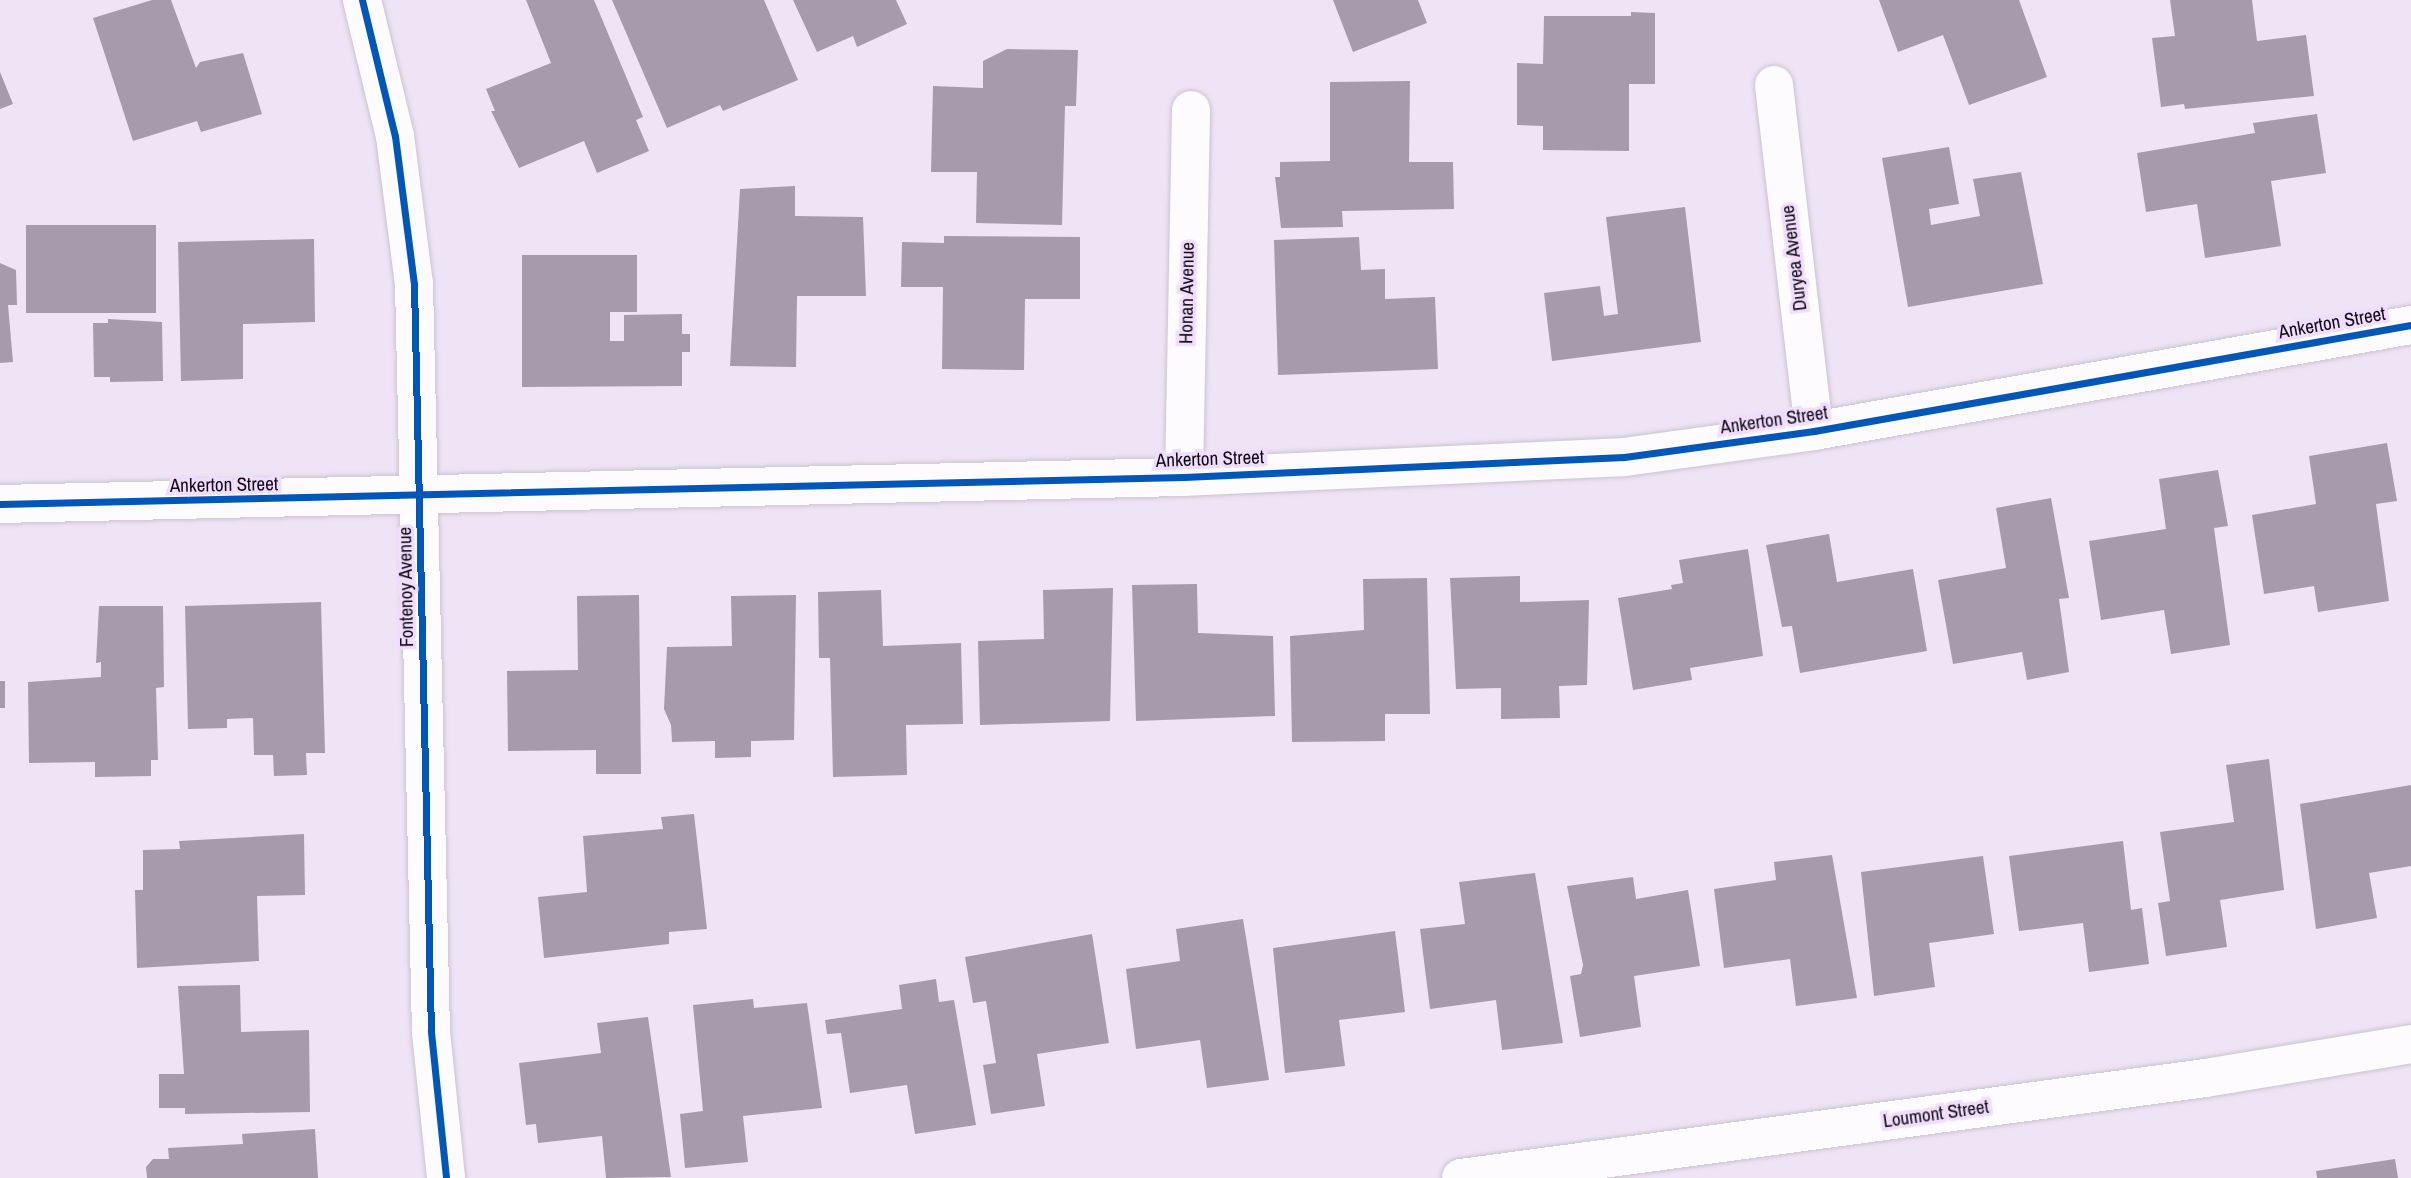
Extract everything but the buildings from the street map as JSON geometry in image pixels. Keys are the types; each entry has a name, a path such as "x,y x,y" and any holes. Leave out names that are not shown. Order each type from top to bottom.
{"street":[{"name":"Fontenoy Avenue","path":"362,0 395,136 414,284 431,1032 446,1178"},
{"name":"Duryea Avenue","path":"1774,85 1814,431"},
{"name":"Honan Avenue","path":"1184,477 1191,110"},
{"name":"Ankerton Street","path":"0,504 420,498 1184,477 1624,457 1814,431 2411,325"},
{"name":"Loumont Street","path":"1461,1178 2206,1078 2411,1044"}],"cycle path":[{"path":"362,0 395,136 414,284 431,1032 446,1178"},
{"path":"0,504 1184,477 1624,457 1814,431 2411,325"}]}
